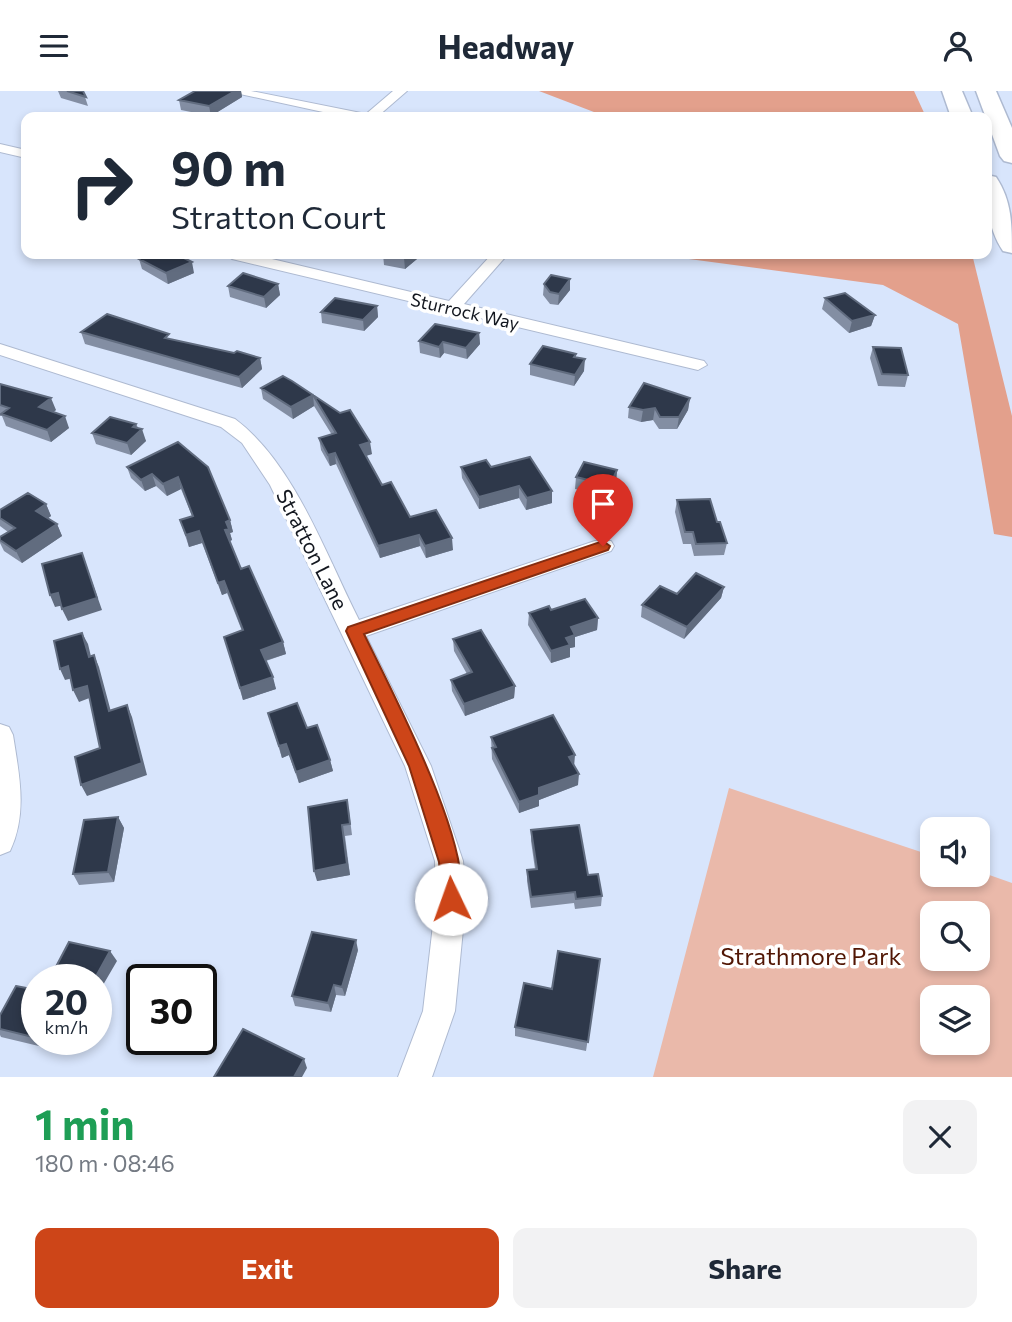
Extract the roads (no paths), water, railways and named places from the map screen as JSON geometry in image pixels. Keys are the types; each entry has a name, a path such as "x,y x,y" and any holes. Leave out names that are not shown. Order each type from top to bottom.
{"highway":[{"path":"952,91 960,112"},
{"path":"986,91 1012,156"},
{"path":"992,194 1012,244"}],"street":[{"path":"232,91 339,112"},
{"path":"376,112 401,91"},
{"path":"0,148 21,153"},
{"name":"Sturrock Way","path":"253,259 698,365"},
{"path":"452,307 495,259"},
{"name":"Stratton Lane","path":"0,349 228,423 249,439 280,484 418,766 449,862 451,899 439,1011 415,1077"},
{"path":"354,631 603,546"},
{"path":"0,736 9,796 0,842"}],"park label":[{"name":"Strathmore Park","path":"811,955"}]}
